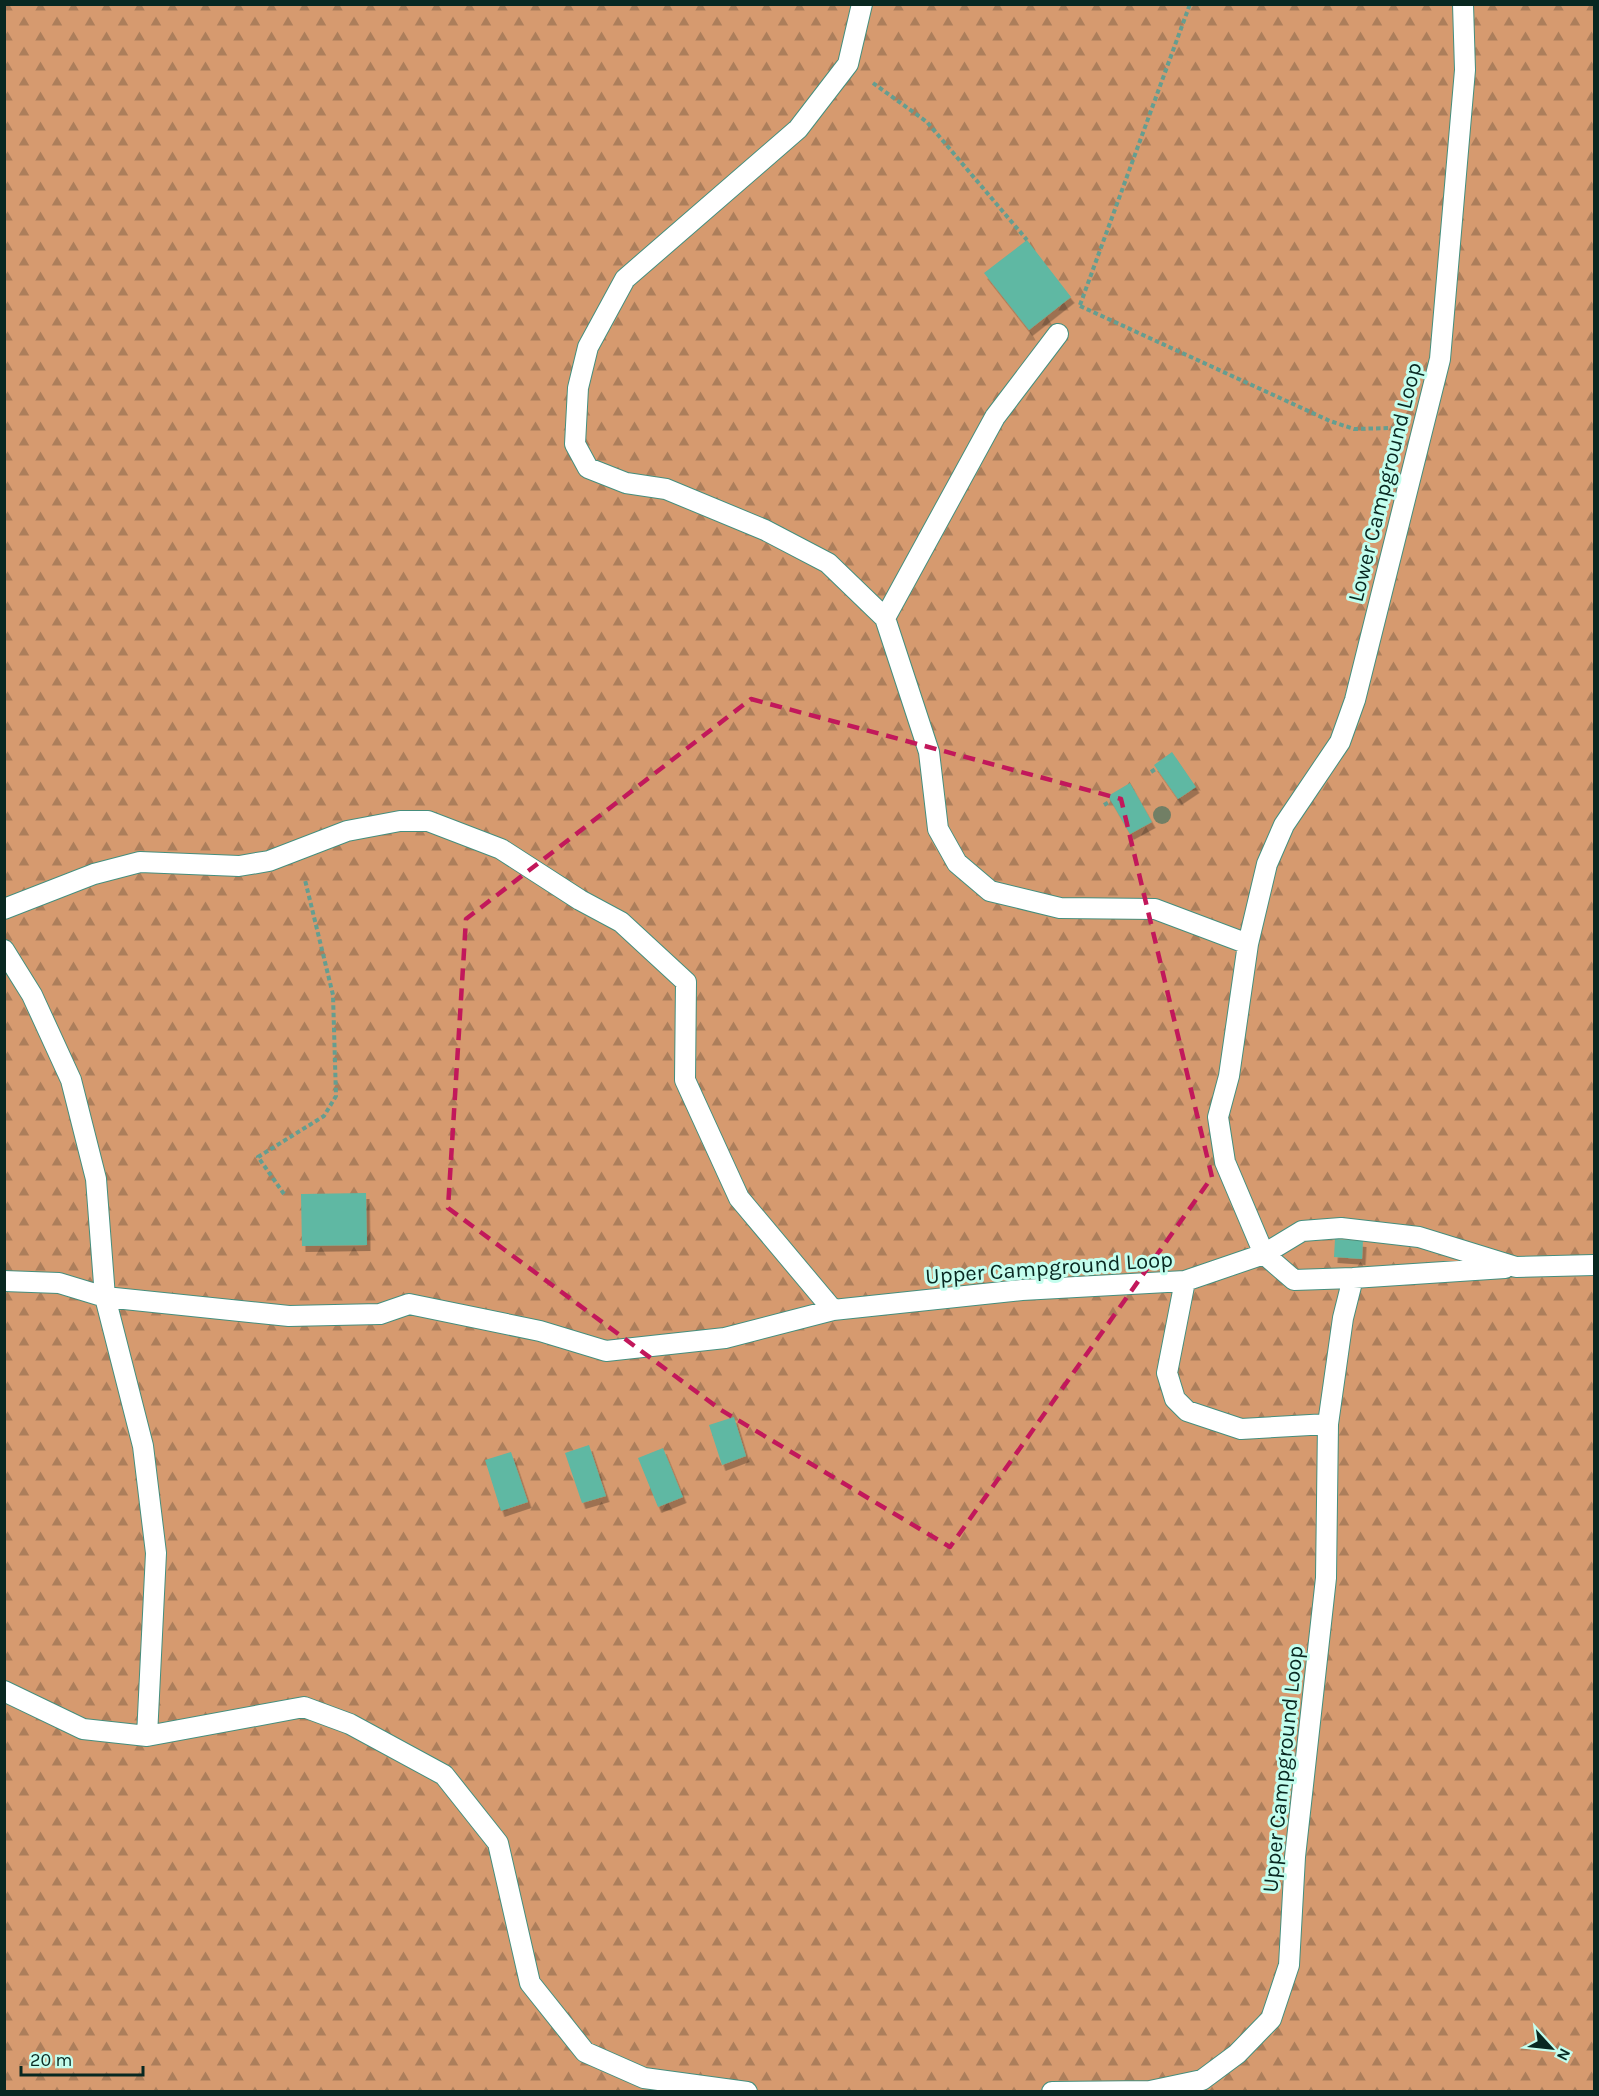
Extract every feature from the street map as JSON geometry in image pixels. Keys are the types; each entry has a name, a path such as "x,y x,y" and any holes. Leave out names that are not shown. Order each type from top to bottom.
{"lane":[{"path":"862,4 848,64 798,129 625,279 588,347 578,388 575,444 588,468 626,483 666,489 765,530 828,563 885,618 929,752 938,829 957,864 990,891 1060,908 1155,909 1248,944"},
{"name":"Lower Campground Loop","path":"1264,1254 1225,1162 1218,1117 1229,1076 1248,944 1267,864 1284,825 1340,742 1355,700 1440,359 1465,70 1463,4"},
{"path":"885,618 995,417 1058,334"},
{"path":"4,909 94,874 140,862 239,866 268,861 347,831 400,821 428,821 501,849 580,900 621,922 686,982 685,1080 739,1198 832,1310"},
{"path":"4,950 32,995 71,1080 96,1179 105,1297 143,1446 156,1553 147,1737"},
{"name":"Upper Campground Loop","path":"4,1281 59,1283 105,1297 290,1316 380,1314 409,1304 540,1331 606,1351 725,1338 832,1310 1022,1290 1185,1281 1264,1254 1302,1231 1341,1228 1419,1237 1516,1267"},
{"path":"1264,1254 1294,1280 1516,1267 1594,1265"},
{"name":"Upper Campground Loop","path":"1052,2091 1150,2091 1202,2080 1238,2054 1271,2019 1289,1965 1295,1857 1326,1578 1328,1424 1343,1318 1353,1278"},
{"path":"1185,1281 1167,1373 1175,1399 1187,1411 1241,1429 1328,1424"},
{"path":"4,1691 83,1729 147,1737 304,1707 350,1724 444,1775 498,1843 530,1983 585,2052 644,2078 747,2091"}],"path":[{"path":"1058,334 1080,306 1190,4"},
{"path":"848,64 927,122 1027,240"},
{"path":"1080,306 1330,421 1354,429 1422,428"},
{"path":"1151,772 1157,768"},
{"path":"1104,805 1110,801"},
{"path":"284,1194 258,1157 324,1116 336,1096 333,996 298,850"}],"highlighted area":[{"path":"751,699 1121,799 1212,1177 950,1547 721,1410 448,1208 466,919"}],"green space":[{"path":"5,5 1594,5 1594,2091 5,2091"}],"building":[{"path":"1027,240 1071,297 1029,330 984,273"},
{"path":"1172,752 1196,787 1178,799 1154,765"},
{"path":"1130,783 1152,822 1130,834 1108,796"},
{"path":"366,1193 367,1245 302,1246 301,1194"},
{"path":"1335,1239 1363,1241 1362,1259 1334,1257"},
{"path":"734,1417 746,1456 722,1465 709,1425"},
{"path":"589,1445 606,1496 582,1503 565,1453"},
{"path":"663,1448 683,1497 658,1507 638,1458"},
{"path":"511,1452 528,1502 501,1511 485,1460"}]}
